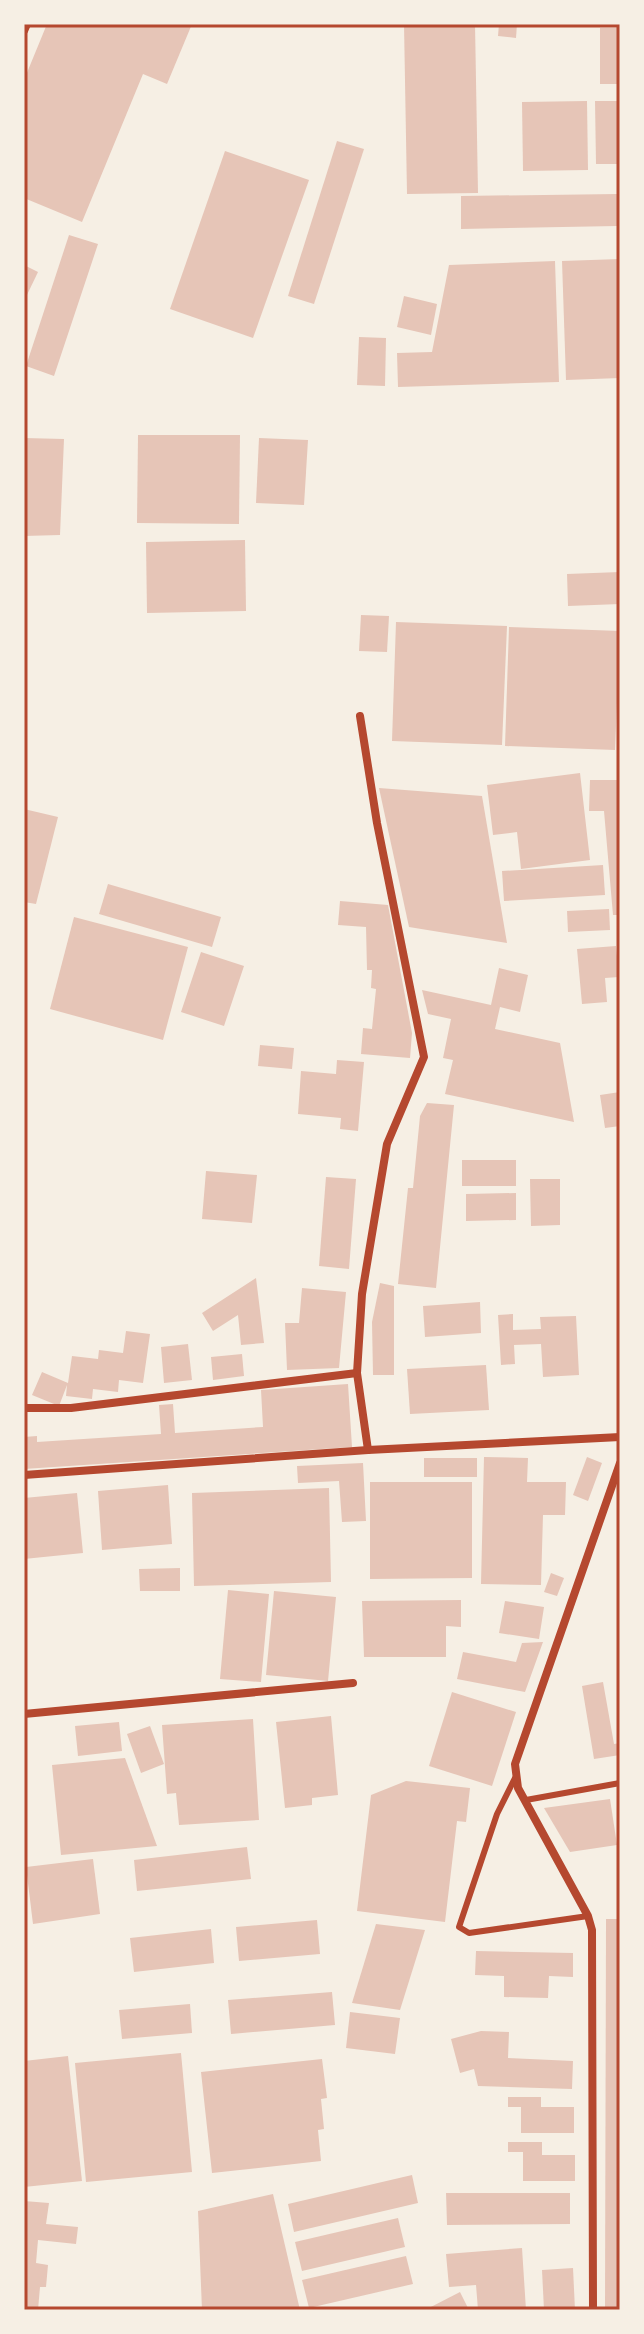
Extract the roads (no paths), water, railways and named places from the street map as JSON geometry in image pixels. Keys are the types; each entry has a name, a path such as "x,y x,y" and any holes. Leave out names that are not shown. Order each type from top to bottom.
{"street":[{"path":"24,31 27,24"},
{"path":"360,716 377,823 424,1057 382,1165 362,1294 357,1373 368,1450"},
{"path":"24,1408 71,1408 357,1373"},
{"path":"24,1475 368,1450 620,1437"},
{"path":"593,2310 592,1930 588,1916 515,1778 515,1764 620,1463"},
{"path":"24,1714 353,1683"}],"lane":[{"path":"515,1778 497,1814 459,1918 459,1927 469,1933 588,1916"},
{"path":"526,1800 620,1783"}]}
